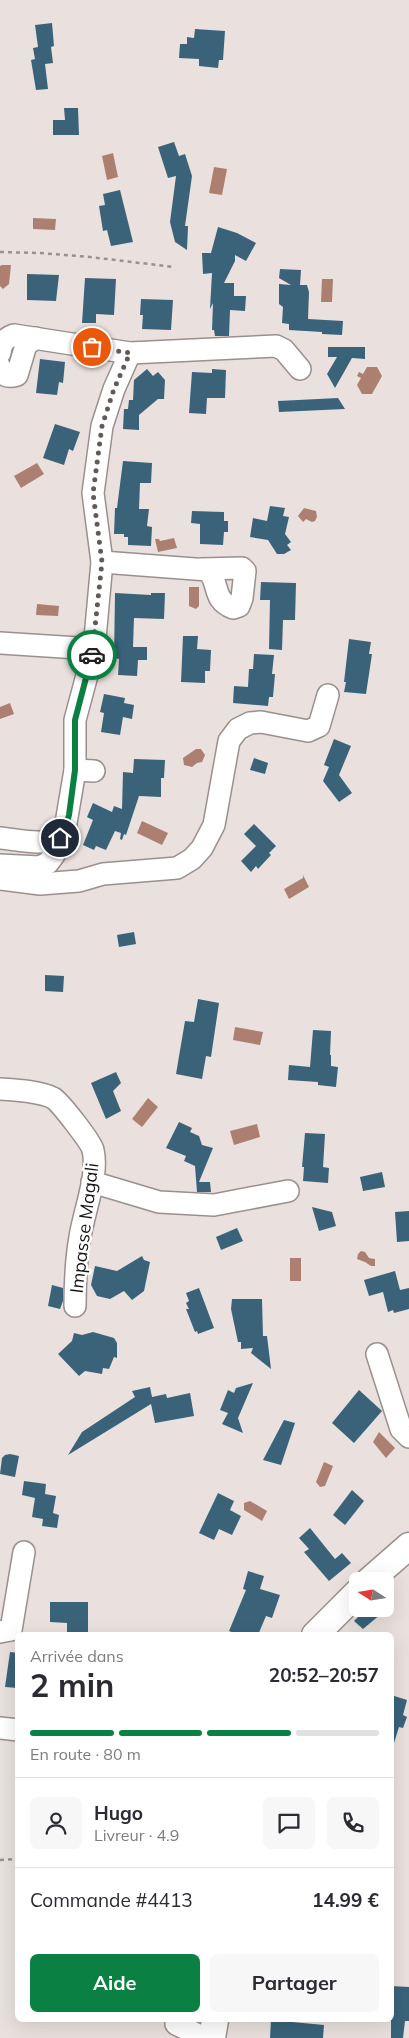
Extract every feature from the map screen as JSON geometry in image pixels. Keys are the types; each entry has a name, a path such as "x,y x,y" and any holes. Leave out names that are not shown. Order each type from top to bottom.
{"main road":[{"path":"379,1572 409,1546"},
{"path":"318,1632 349,1601"},
{"path":"212,2038 215,2022"}],"street":[{"path":"0,354 0,347 8,337 14,335 130,353 276,346 284,350 300,369"},
{"path":"0,367 1,372 5,376 17,375 26,344 36,338"},
{"path":"0,865 39,867 48,863 54,855 65,829 84,770 75,720 94,649 102,562 93,493 102,426 114,389 130,353"},
{"path":"102,562 201,568"},
{"path":"0,643 94,649"},
{"path":"0,879 40,884 79,881 103,874 177,868 192,859 202,848 214,825 229,741 238,729 250,723 261,722 308,730 319,726 328,695"},
{"path":"0,838 51,842 60,838"},
{"name":"Impasse Magali","path":"0,1088 30,1092 53,1098 79,1128 92,1149 92,1182 76,1266 75,1306"},
{"path":"92,1182 159,1202 214,1205 288,1191"},
{"path":"378,1354 401,1429 409,1437"},
{"path":"0,1632 10,1630 24,1552"},
{"path":"0,1728 15,1730"},
{"path":"176,2024 204,2038"}],"path":[{"path":"0,252 90,257 174,267"},
{"path":"0,1860 15,1859"}],"shaded area":[{"path":"113,153 118,177 107,180 102,156"},
{"path":"214,167 227,169 222,195 209,193"},
{"path":"33,218 56,219 55,230 33,229"},
{"path":"11,265 9,284 3,289 0,286 0,266"},
{"path":"322,279 333,279 332,302 321,302"},
{"path":"367,367 377,367 382,376 372,394 362,394 357,385 361,378 357,376 359,372 363,374"},
{"path":"37,463 44,474 21,488 14,476"},
{"path":"304,508 316,511 317,517 315,521 312,522 306,519 303,522 298,516"},
{"path":"174,538 177,548 158,552 155,539 160,541"},
{"path":"189,587 199,587 199,606 196,609 189,606"},
{"path":"37,604 59,606 58,616 36,615"},
{"path":"10,703 14,714 0,719 0,707"},
{"path":"196,749 201,749 205,755 202,762 192,767 184,765 183,758"},
{"path":"142,821 168,833 162,845 137,833"},
{"path":"303,875 309,887 289,899 284,889 303,878"},
{"path":"235,1027 263,1032 260,1045 233,1040"},
{"path":"148,1098 158,1107 142,1127 132,1119"},
{"path":"257,1124 260,1137 234,1145 230,1131"},
{"path":"361,1251 365,1252 369,1258 375,1259 375,1266 357,1259"},
{"path":"290,1258 301,1258 301,1281 290,1281"},
{"path":"379,1432 395,1448 386,1458 373,1442"},
{"path":"324,1462 333,1466 325,1486 320,1487 316,1482"},
{"path":"250,1501 267,1511 262,1521 244,1510 244,1503"}],"building":[{"path":"52,23 54,46 51,47 53,63 45,64 48,89 36,90 31,60 35,59 33,48 38,47 35,25"},
{"path":"195,29 225,31 223,60 219,60 218,68 199,66 199,59 179,58 180,44 187,44 187,37 194,38"},
{"path":"64,108 78,108 79,135 53,135 53,120 65,120"},
{"path":"174,142 179,156 185,154 192,176 185,226 188,226 187,250 175,242 170,222 176,176 168,178 158,147"},
{"path":"120,190 133,242 111,246 107,230 103,231 99,206 105,205 103,194"},
{"path":"218,227 237,233 256,243 246,261 235,255 235,261 224,283 234,283 234,296 246,296 245,311 230,310 229,336 215,336 214,330 212,330 213,303 210,309 212,273 203,274 202,253 211,253"},
{"path":"280,269 301,270 300,285 307,285 309,292 308,319 343,321 342,335 289,330 289,324 282,323 283,307 279,304 279,284 291,285 279,278"},
{"path":"27,274 59,275 56,301 27,300"},
{"path":"85,278 116,279 114,315 96,314 96,323 82,323"},
{"path":"141,299 173,300 171,330 142,329 143,315 140,315"},
{"path":"328,347 365,347 365,359 352,358 335,388 327,374 337,357 328,357"},
{"path":"40,359 65,362 63,383 59,382 57,395 36,393"},
{"path":"147,369 153,376 158,372 165,380 164,399 158,399 139,415 139,430 123,429 124,409 128,409 129,400 133,400 134,380"},
{"path":"212,369 226,370 225,398 207,398 206,414 189,413 192,372 212,373"},
{"path":"338,398 345,409 279,412 278,401"},
{"path":"55,424 80,432 73,451 69,449 64,465 43,458"},
{"path":"123,461 152,463 151,483 140,483 139,509 149,509 147,526 152,527 151,546 128,545 128,537 124,537 124,534 114,534 115,508 117,508"},
{"path":"270,506 285,508 283,516 289,517 285,534 291,542 287,545 291,550 284,554 277,554 268,540 250,537 253,518 267,521"},
{"path":"192,511 224,512 224,521 228,521 228,532 224,532 223,545 200,544 200,524 191,523"},
{"path":"261,582 296,583 295,620 283,620 282,650 269,649 270,600 260,600"},
{"path":"115,593 151,595 151,593 165,593 164,619 134,618 133,647 147,647 147,660 138,660 137,676 118,675 119,659 114,658"},
{"path":"183,636 198,636 197,649 211,650 210,671 205,671 205,683 181,682"},
{"path":"349,639 371,642 369,654 372,654 366,694 344,692"},
{"path":"254,654 274,655 272,674 275,674 273,697 269,697 268,706 233,703 234,686 248,687 249,669 253,669"},
{"path":"104,694 125,698 124,703 134,705 132,719 123,717 120,735 101,732 104,713 100,712"},
{"path":"334,739 351,746 339,775 352,793 339,802 323,781 329,767 324,765"},
{"path":"254,758 268,763 265,774 250,770"},
{"path":"134,759 165,760 164,778 161,778 161,797 139,796 126,835 124,834 122,840 120,839 121,833 115,831 106,850 96,846 94,850 83,845 93,820 87,817 93,803 112,812 114,806 122,809 123,772 133,773"},
{"path":"254,824 276,846 269,853 271,855 258,869 256,866 251,872 241,861 256,846 244,834"},
{"path":"134,932 136,944 119,947 117,935"},
{"path":"45,975 64,976 63,992 45,991"},
{"path":"198,999 219,1003 211,1057 206,1056 202,1079 176,1074 185,1021 194,1022"},
{"path":"313,1030 331,1031 331,1066 338,1067 336,1087 318,1085 318,1082 288,1080 289,1065 310,1067"},
{"path":"116,1072 121,1083 113,1091 121,1111 106,1119 91,1083"},
{"path":"179,1122 192,1128 190,1132 199,1136 202,1145 213,1148 199,1182 210,1182 211,1192 197,1192 195,1166 184,1161 186,1156 166,1148"},
{"path":"305,1133 325,1134 323,1167 329,1168 328,1183 303,1181 304,1167 302,1167"},
{"path":"382,1172 385,1187 363,1191 360,1177"},
{"path":"312,1207 332,1212 336,1226 319,1231"},
{"path":"409,1211 409,1241 397,1242 395,1212"},
{"path":"237,1228 243,1241 221,1250 216,1237"},
{"path":"142,1256 144,1260 150,1262 144,1291 132,1300 124,1291 110,1299 97,1296 91,1285 95,1266 117,1271"},
{"path":"395,1271 400,1290 409,1288 409,1309 394,1313 393,1310 388,1312 383,1292 369,1296 364,1280"},
{"path":"52,1285 63,1288 63,1301 60,1309 48,1306"},
{"path":"199,1288 214,1328 198,1334 197,1331 195,1332 186,1309 189,1309 186,1303 189,1301 186,1293"},
{"path":"232,1299 262,1299 263,1336 267,1336 271,1369 251,1353 253,1348 241,1349 241,1342 238,1342 231,1309"},
{"path":"93,1332 114,1338 117,1343 117,1358 114,1357 109,1369 103,1368 102,1374 85,1371 79,1376 58,1354 72,1341 74,1333 82,1335"},
{"path":"253,1383 238,1418 243,1433 222,1424 228,1413 220,1410 228,1390 234,1393 236,1388"},
{"path":"150,1387 152,1397 166,1394 167,1398 190,1393 194,1416 155,1423 151,1404 68,1455 82,1432 135,1397 132,1391"},
{"path":"359,1390 382,1411 354,1443 332,1423"},
{"path":"284,1420 295,1423 281,1465 263,1460"},
{"path":"10,1454 19,1456 15,1477 0,1474 2,1458"},
{"path":"24,1481 46,1484 45,1494 56,1496 53,1513 59,1515 57,1528 42,1526 43,1519 32,1517 35,1498 22,1495"},
{"path":"352,1490 364,1501 345,1525 333,1515"},
{"path":"218,1493 234,1501 230,1510 241,1516 232,1535 219,1529 214,1540 199,1533"},
{"path":"310,1528 335,1559 342,1553 351,1563 329,1581 304,1552 309,1549 299,1538"},
{"path":"248,1571 264,1576 260,1589 280,1595 272,1618 266,1616 259,1632 229,1631 246,1590 243,1589"},
{"path":"50,1602 88,1602 88,1632 67,1632 67,1623 50,1622"},
{"path":"357,1618 376,1618 363,1629 354,1621"},
{"path":"10,1652 15,1653 15,1688 5,1687"},
{"path":"394,1696 407,1700 403,1715 407,1717 403,1728 399,1727 394,1743"},
{"path":"394,1986 409,1987 409,2021 405,2021 403,2038 391,2038 391,2022 394,2022"},
{"path":"271,2022 324,2025 323,2038 270,2038"}],"way so far":[{"path":"92,347 130,353 114,389 102,426 93,493 102,562 92,655"}],"route":[{"path":"60,838 69,815 75,770 75,720 92,655"}]}
